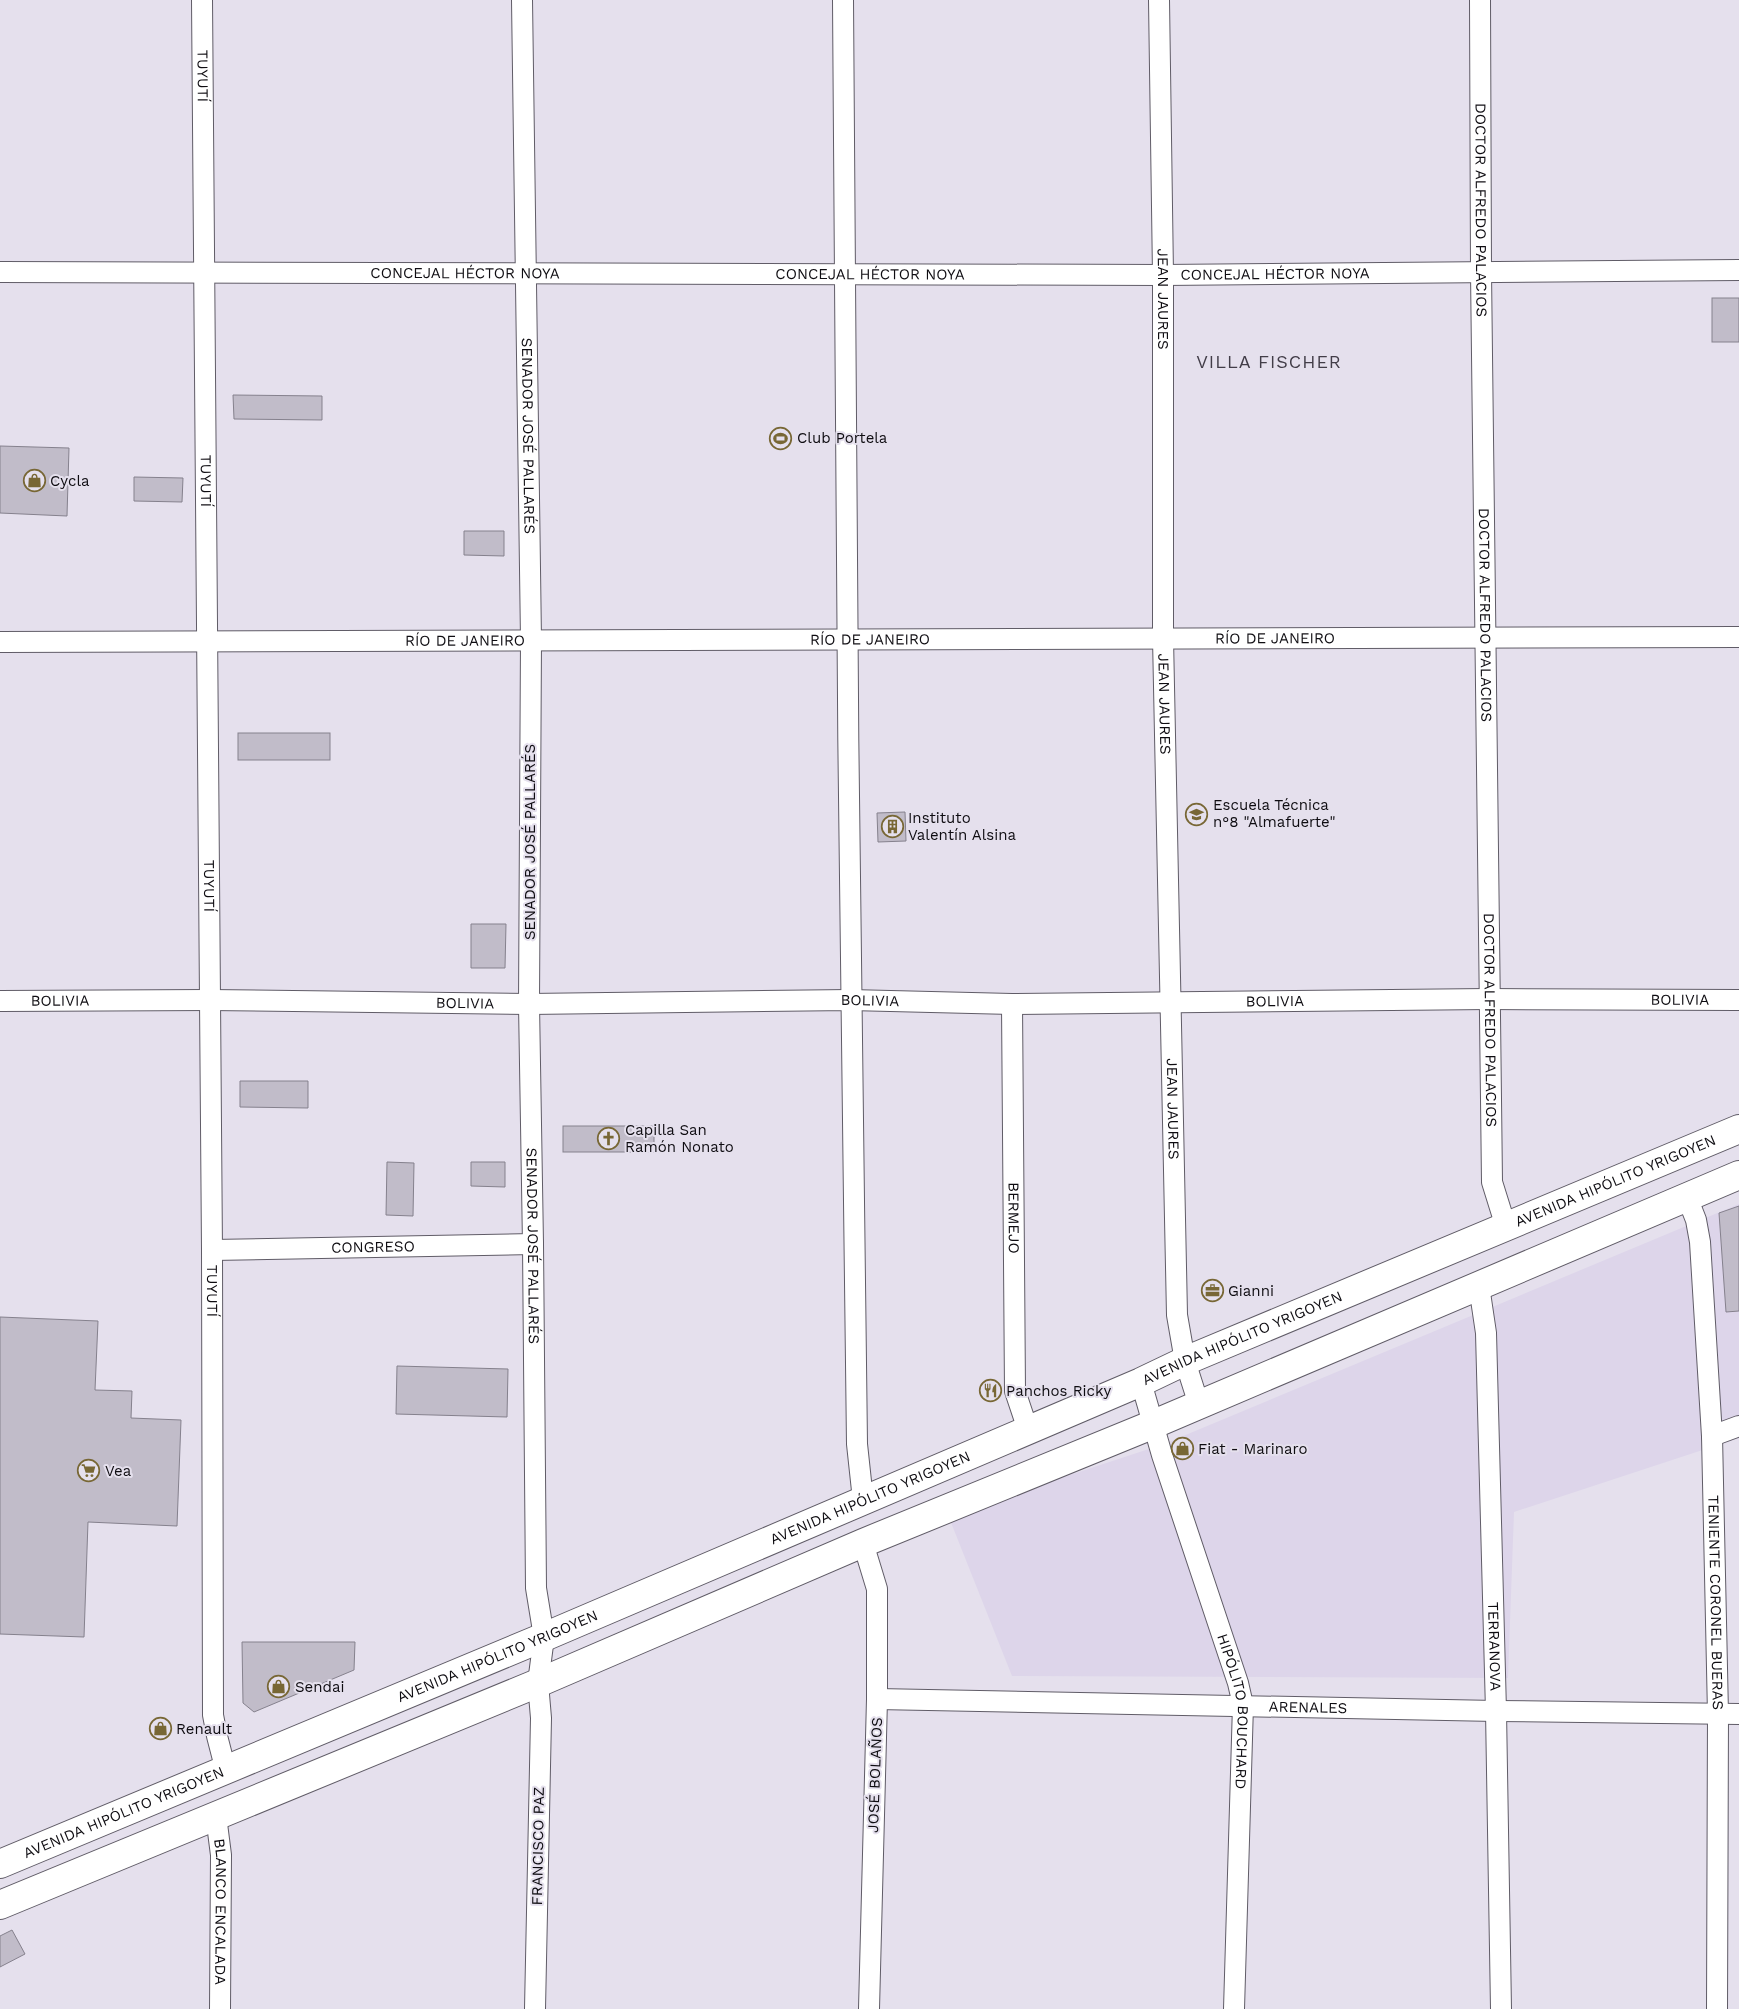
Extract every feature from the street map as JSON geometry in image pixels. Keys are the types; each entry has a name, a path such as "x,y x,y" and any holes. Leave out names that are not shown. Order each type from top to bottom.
{"main road":[{"name":"AVENIDA HIPÓLITO YRIGOYEN","path":"0,1864 544,1637 1141,1382 1185,1361 1739,1129"},
{"path":"0,1904 538,1682 863,1543 1154,1424 1739,1175"}],"street":[{"name":"TUYUTÍ","path":"202,0 212,1250 213,1715 226,1771"},
{"name":"SENADOR JOSÉ PALLARÉS","path":"522,0 530,640 529,1004 536,1588 544,1637 538,1682"},
{"path":"843,0 850,1000 856,1444 863,1500"},
{"name":"JEAN JAURES","path":"1159,0 1163,275 1163,638 1177,1315 1185,1361 1199,1405"},
{"name":"DOCTOR ALFREDO PALACIOS","path":"1480,0 1488,999 1492,1182 1506,1227"},
{"name":"CONCEJAL HÉCTOR NOYA","path":"0,272 1163,275 1739,270"},
{"name":"RÍO DE JANEIRO","path":"0,642 1739,637"},
{"name":"BOLIVIA","path":"0,1001 209,1000 529,1004 850,1000 1012,1004 1488,999 1739,1000"},
{"name":"BERMEJO","path":"1012,1004 1015,1391 1028,1430"},
{"name":"TENIENTE CORONEL BUERAS","path":"1687,1197 1696,1220 1700,1242 1712,1436 1718,1714 1717,2009"},
{"name":"CONGRESO","path":"212,1250 533,1244"},
{"name":"TERRANOVA","path":"1479,1286 1486,1332 1496,1711 1500,2009"},
{"path":"1141,1382 1154,1424"},
{"name":"HIPÓLITO BOUCHARD","path":"1154,1424 1162,1455 1238,1683 1243,1705 1234,2009"},
{"path":"1712,1436 1739,1426"},
{"name":"JOSÉ BOLAÑOS","path":"863,1543 877,1589 877,1699 869,2009"},
{"name":"FRANCISCO PAZ","path":"535,2009 541,1718 538,1682"},
{"name":"ARENALES","path":"877,1699 1739,1714"},
{"name":"BLANCO ENCALADA","path":"216,1816 221,1855 220,2009"}],"shaded area":[{"path":"1739,1204 1739,1438 1514,1512 1508,1678 1012,1676 948,1515 1164,1444"}],"building":[{"path":"1712,298 1739,298 1739,342 1712,342"},
{"path":"233,395 322,396 322,420 234,419"},
{"name":"Cycla","path":"0,446 69,448 67,516 0,513"},
{"path":"134,477 183,478 182,502 134,501"},
{"path":"464,531 504,531 504,556 464,555"},
{"path":"238,733 330,733 330,760 238,760"},
{"name":"Instituto Valentín Alsina","path":"905,812 906,841 878,842 877,813"},
{"path":"471,924 506,924 505,968 471,968"},
{"path":"240,1081 308,1081 308,1108 240,1107"},
{"name":"Capilla San Ramón Nonato","path":"563,1126 654,1126 654,1152 563,1152"},
{"path":"387,1162 414,1163 413,1216 386,1215"},
{"path":"471,1162 505,1162 505,1187 471,1186"},
{"path":"1739,1206 1739,1311 1726,1312 1719,1213"},
{"name":"Vea","path":"0,1317 98,1321 95,1390 132,1391 131,1418 181,1420 177,1526 88,1522 84,1637 0,1634"},
{"path":"397,1366 508,1369 507,1417 396,1414"},
{"name":"Sendai","path":"242,1642 355,1642 354,1670 254,1712 243,1703"},
{"path":"12,1930 25,1954 0,1967 0,1936"}],"place":[{"name":"Club Portela","path":"781,438"},
{"name":"Cycla","path":"34,481"},
{"name":"Escuela Técnica n°8 \"Almafuerte\"","path":"1197,814"},
{"name":"Instituto Valentín Alsina","path":"892,827"},
{"name":"Capilla San Ramón Nonato","path":"609,1139"},
{"name":"Gianni","path":"1212,1291"},
{"name":"Panchos Ricky","path":"990,1391"},
{"name":"Fiat - Marinaro","path":"1182,1449"},
{"name":"Vea","path":"89,1471"},
{"name":"Sendai","path":"279,1687"},
{"name":"Renault","path":"160,1729"}],"district":[{"name":"VILLA FISCHER","path":"1269,361"}]}
